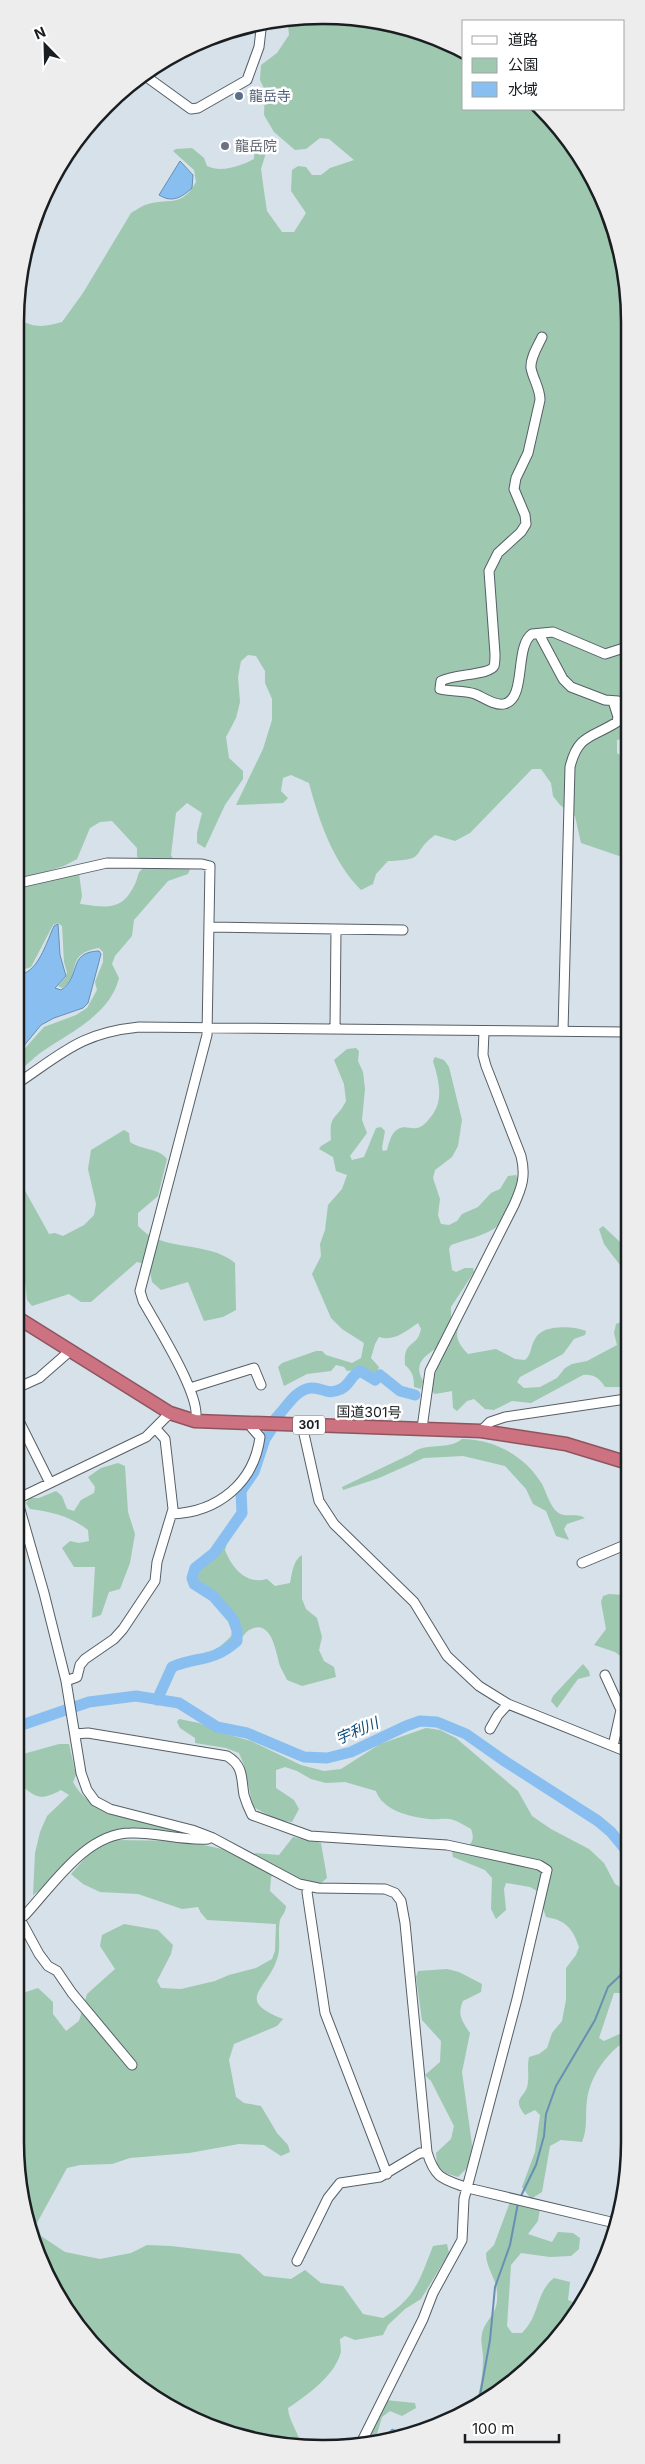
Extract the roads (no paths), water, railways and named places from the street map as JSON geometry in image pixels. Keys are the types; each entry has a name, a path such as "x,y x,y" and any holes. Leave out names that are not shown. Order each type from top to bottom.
{"highway":[{"name":"国道301号","path":"24,1322 170,1413 195,1421 481,1430 566,1444 621,1461"}],"street":[{"path":"149,79 186,108 198,108 248,80 259,47 261,30"},
{"path":"542,337 531,368 540,392 540,400 528,453 516,478 514,489 525,515 526,524 521,532 498,553 489,570 488,582 495,654 494,665 490,670 482,673 458,674 446,678 441,681 440,689 474,694 504,704 510,701 518,684 525,643 532,634 553,632 599,653 606,654 621,649"},
{"path":"539,634 562,679 571,687 621,702"},
{"path":"563,1031 566,887 570,834 568,791 570,768 573,755 585,738 617,722 618,717 613,701"},
{"path":"24,882 107,863 202,864 210,866 207,1028 184,1127 140,1291 143,1301 190,1388 197,1411 195,1421"},
{"path":"210,927 403,930"},
{"path":"335,1029 336,929"},
{"path":"24,1079 66,1048 98,1034 140,1027 621,1032"},
{"path":"422,1428 430,1371 514,1205 522,1187 525,1172 521,1156 486,1066 484,1032"},
{"path":"24,1385 39,1378 71,1350"},
{"path":"190,1388 254,1368 260,1385"},
{"path":"481,1430 490,1422 505,1417 621,1399"},
{"path":"24,1496 133,1444 156,1429 170,1413"},
{"path":"172,1514 215,1503 237,1488 253,1466 260,1437 252,1428 253,1424"},
{"path":"302,1425 319,1501 331,1520 414,1602 439,1644 455,1665 479,1686 508,1704 621,1749"},
{"path":"66,1681 77,1676 80,1665 85,1659 118,1634 150,1590 172,1514 165,1439 156,1429"},
{"path":"24,1431 50,1483"},
{"path":"24,1523 66,1681 81,1773 87,1790 95,1801 110,1809 192,1830 213,1838 299,1884 309,1887 385,1889 395,1894 402,1901 427,2152 437,2176 468,2188 610,2222"},
{"path":"582,1563 621,1547"},
{"path":"605,1674 621,1710 613,1746"},
{"path":"490,1729 498,1714 508,1704"},
{"path":"75,1733 88,1733 227,1756 236,1761 242,1772 244,1795 252,1815 298,1833 320,1837 447,1845 539,1865 547,1870 468,2188 463,2211 462,2240 433,2293 423,2318 363,2438"},
{"path":"24,1914 82,1853 103,1838 131,1832 213,1838"},
{"path":"309,1887 307,1892 311,1926 325,2013 388,2174"},
{"path":"24,1930 38,1954 48,1966 57,1971 72,1993 132,2065"},
{"path":"297,2261 328,2198 340,2183 380,2177 388,2174 420,2153 427,2152"}],"water":[{"path":"180,161 193,175 192,188 172,199 159,195"},
{"path":"58,924 60,955 66,976 55,988 61,990 67,984 78,960 83,956 89,952 99,951 101,954 88,1003 83,1008 54,1018 41,1025 24,1046 24,971 25,973 30,970 39,959 54,926"}],"waterway":[{"path":"276,1418 292,1400 306,1389 336,1391 349,1383 354,1375 360,1371 375,1380 380,1375 400,1391 415,1395"},
{"path":"157,1700 172,1667 212,1656 237,1641 237,1630 233,1619 213,1596 194,1584 192,1578 195,1568 214,1553 242,1513 241,1491 254,1472 265,1439 271,1430"},
{"name":"宇利川","path":"24,1724 89,1702 136,1696 179,1703 217,1727 247,1733 304,1757 327,1758 351,1752 420,1721 437,1722 466,1734 598,1821 621,1844"},
{"path":"520,2198 536,2165 544,2136 546,2114 556,2086 595,2020 608,1987 621,1975"},
{"path":"480,2395 490,2340 495,2287 510,2245 518,2203"}],"place":[{"name":"龍岳寺","path":"239,96"},
{"name":"龍岳院","path":"225,146"}]}
